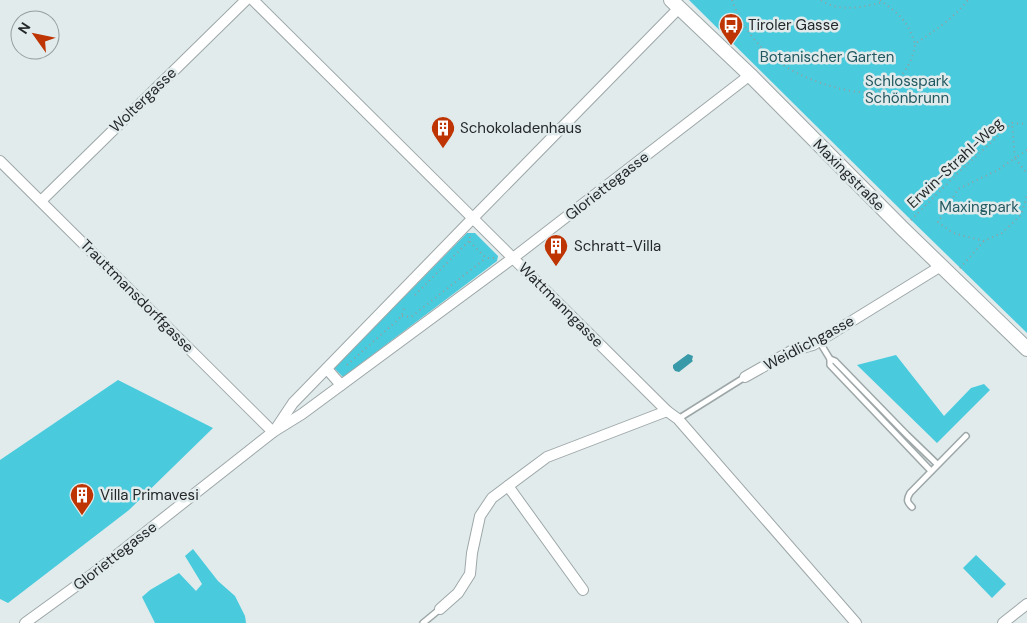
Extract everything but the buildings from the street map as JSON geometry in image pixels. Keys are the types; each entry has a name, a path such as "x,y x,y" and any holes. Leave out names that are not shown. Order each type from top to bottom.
{"street":[{"name":"Woltergasse","path":"40,201 246,0"},
{"name":"Wattmanngasse","path":"253,0 678,419 856,623"},
{"path":"473,218 675,4"},
{"name":"Maxingstraße","path":"675,4 750,75 903,229 1027,349"},
{"name":"Gloriettegasse","path":"25,623 94,573 273,432 302,414 513,258 750,75"},
{"name":"Trauttmansdorffgasse","path":"0,161 273,432"},
{"name":"Gloriettegasse","path":"273,432 293,403 330,373 473,218"},
{"name":"Weidlichgasse","path":"745,377 791,351 813,345 941,266"},
{"path":"330,373 341,385"},
{"path":"440,609 458,593 470,574 472,553 480,516 492,498 547,457 668,411"},
{"path":"508,486 583,590"},
{"path":"1002,623 1027,604"}],"lane":[{"path":"819,341 830,359 830,365 931,471"},
{"path":"830,359 835,361 938,464"},
{"name":"Weidlichgasse","path":"678,419 745,377"},
{"path":"912,507 908,502 908,495 966,436"},
{"path":"423,623 440,609"}],"path":[{"path":"732,0 740,19 769,55 806,77 857,92 872,92 893,83 908,66 915,44 903,19 882,1 853,8 837,7 821,0"},
{"path":"915,44 948,21 968,0"},
{"path":"1012,124 1015,158 1027,174"},
{"name":"Erwin-Strahl-Weg","path":"903,229 959,172 1012,124 1027,124"},
{"path":"984,241 953,233 938,222 958,189 998,170 1027,150"},
{"path":"952,277 984,241 1002,233 1021,215 1027,196"},
{"path":"411,298 469,241 473,218"},
{"path":"469,241 486,258"},
{"path":"402,316 410,317 486,258 513,258"},
{"path":"330,373 402,316 405,305"}],"green space":[{"name":"Schlosspark Schönbrunn","path":"689,0 1027,0 1027,333 906,215"},
{"path":"467,233 475,233 498,256 497,261 343,377 334,368"},
{"path":"896,355 944,416 971,388 984,384 990,390 937,443 857,365"},
{"path":"118,380 213,428 129,510 8,603 0,599 0,460"},
{"path":"193,549 218,581 235,596 245,616 246,623 155,623 142,597 150,590 179,573 196,591 202,584 185,556"},
{"path":"976,555 1006,584 992,598 963,568"}],"shaded area":[{"path":"688,354 693,356 693,361 679,372 675,371 673,365"}],"place":[{"name":"Tiroler Gasse","path":"731,46"},
{"name":"Schokoladenhaus","path":"443,149"},
{"name":"Schratt-Villa","path":"556,267"},
{"name":"Villa Primavesi","path":"82,516"}],"park label":[{"name":"Botanischer Garten","path":"827,57"},
{"name":"Maxingpark","path":"979,207"}]}
